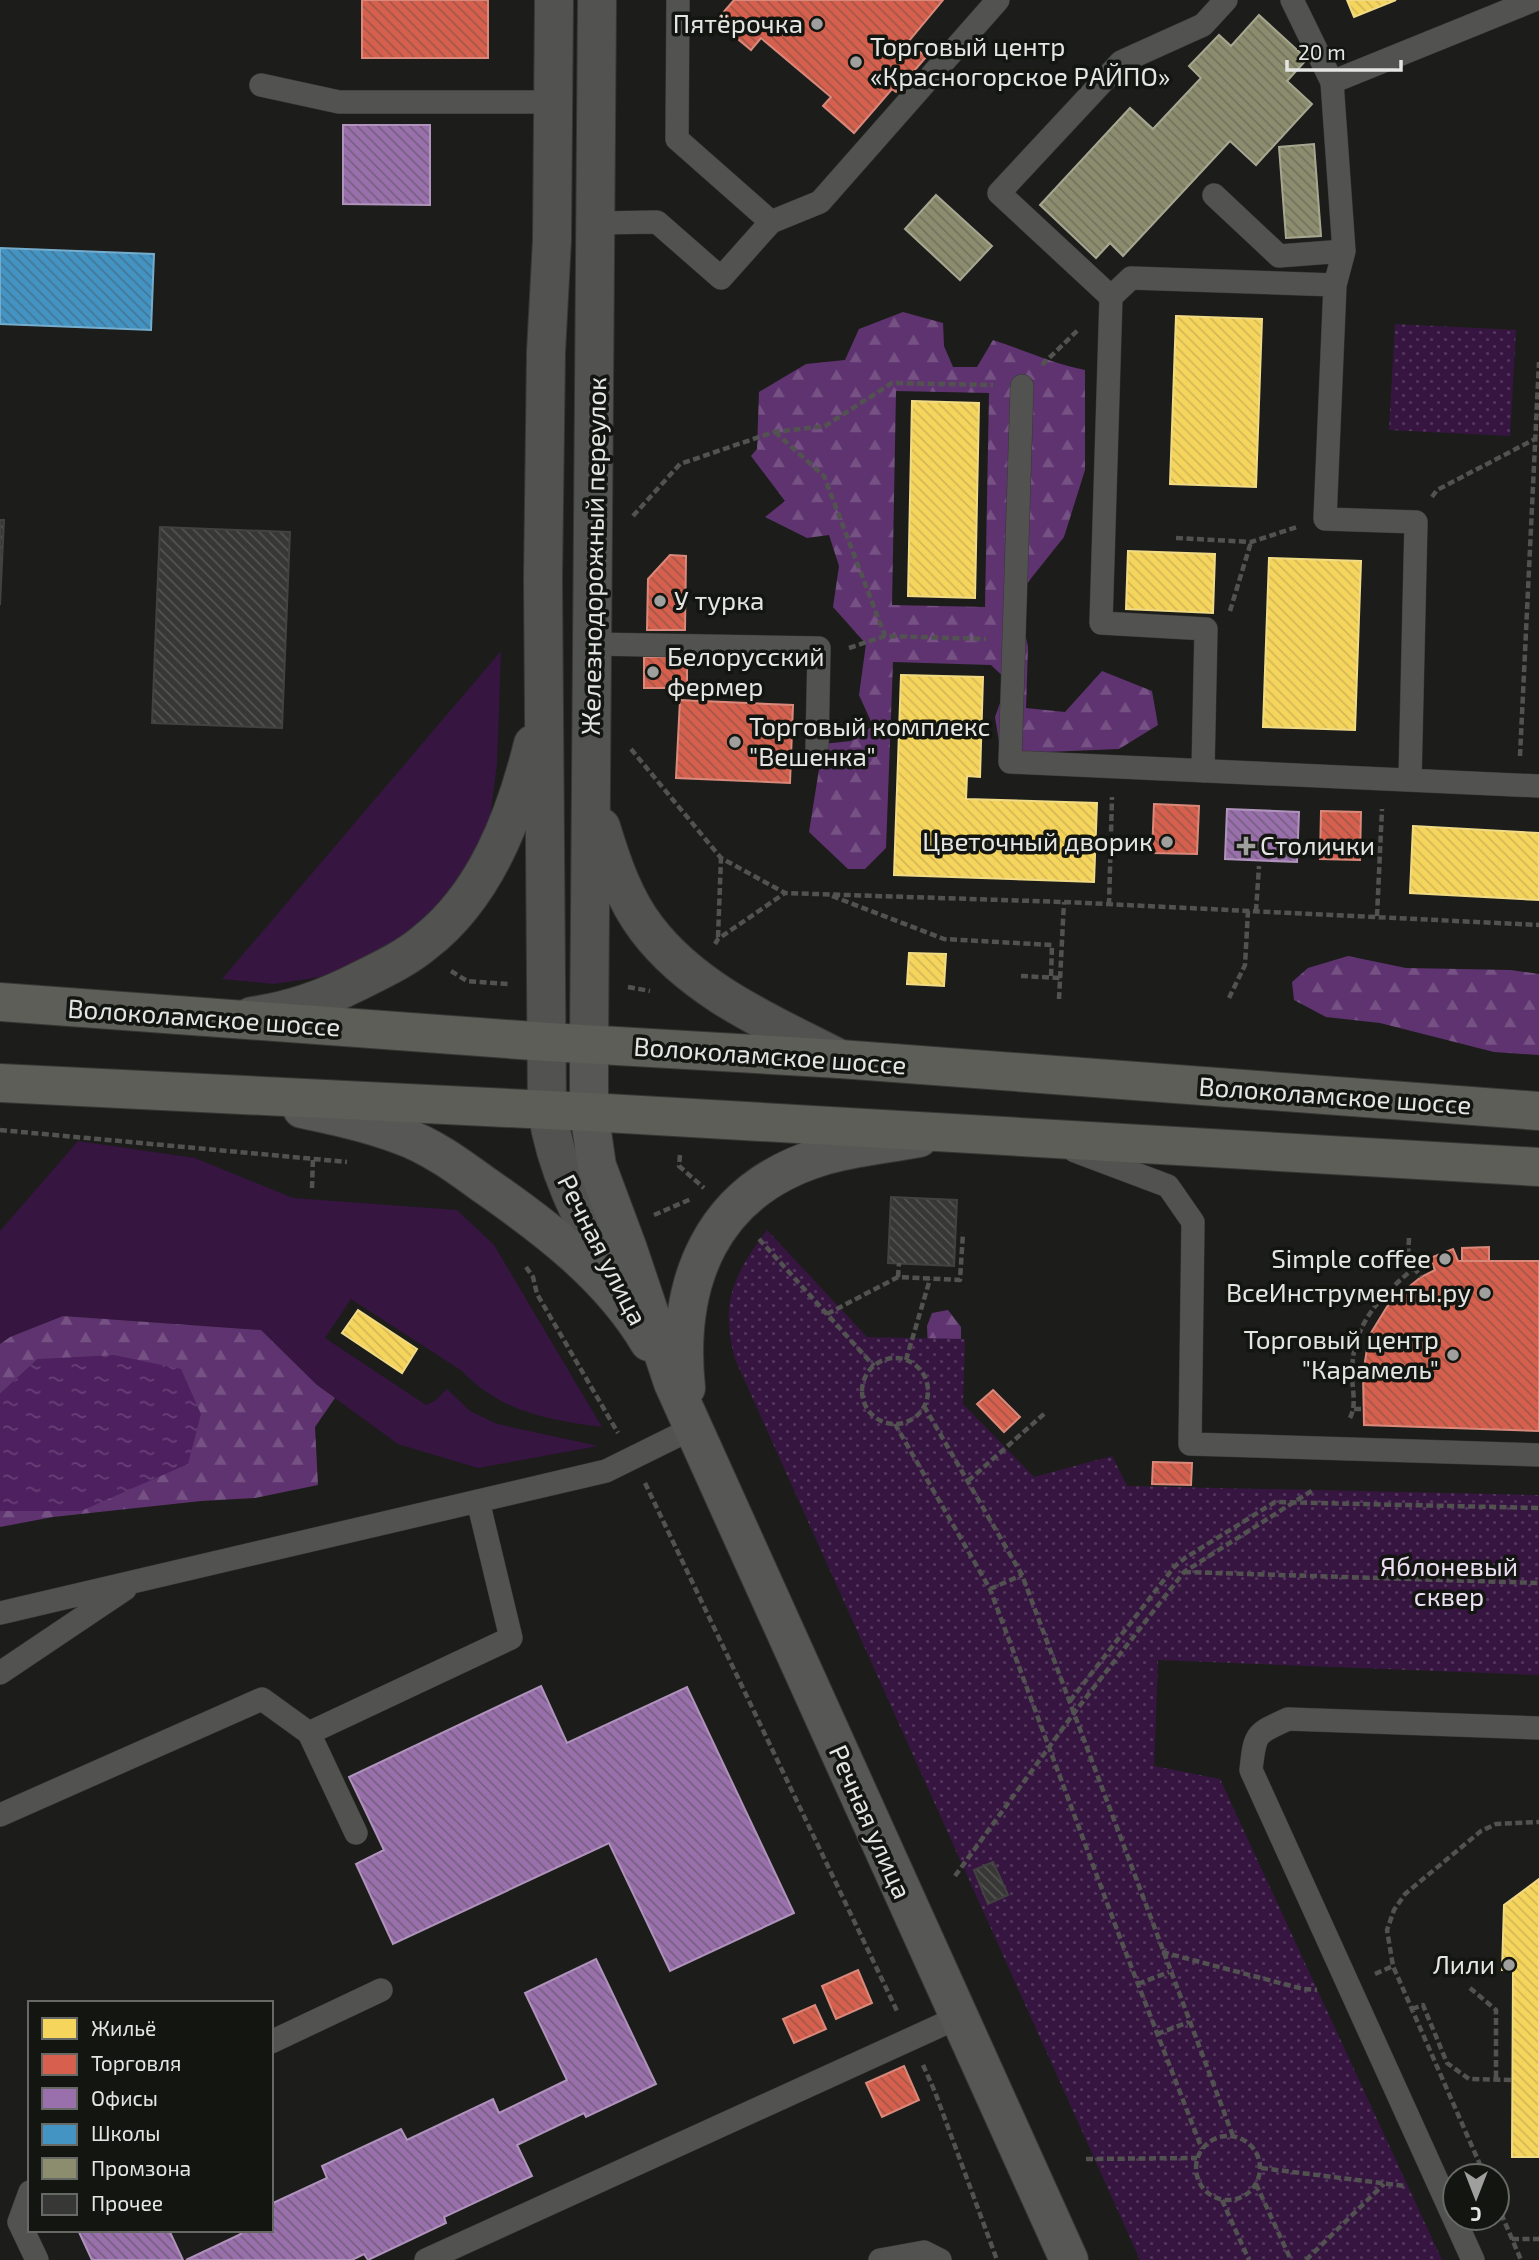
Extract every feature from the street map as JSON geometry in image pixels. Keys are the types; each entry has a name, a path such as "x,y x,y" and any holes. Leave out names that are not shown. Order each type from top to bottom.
{"main road":[{"name":"Волоколамское шоссе","path":"0,1002 589,1045 840,1059 1539,1111"},
{"name":"Железнодорожный переулок","path":"589,1045 589,1112"},
{"path":"0,1083 589,1112 1539,1167"},
{"path":"230,1094 351,1119 401,1135 438,1152 510,1202 574,1253 634,1318"},
{"name":"Речная улица","path":"589,1112 597,1166 673,1383 1069,2260"},
{"path":"691,1423 684,1370 689,1295 713,1235 730,1212 750,1193 787,1171 821,1157 944,1134"},
{"name":"Речная улица","path":"634,1318 673,1383"}],"street":[{"name":"Железнодорожный переулок","path":"547,1110 543,702 546,352 552,240 554,0"},
{"name":"Железнодорожный переулок","path":"589,1045 597,0"},
{"path":"211,1019 256,1016 303,1005 342,990 383,970 440,930 474,891 491,863 528,764 543,702"},
{"path":"591,792 613,866 624,889 646,928 668,953 708,987 840,1059"},
{"name":"Речная улица","path":"547,1110 551,1140 563,1178 634,1318"}],"lane":[{"path":"678,0 677,139 771,222"},
{"path":"596,223 657,222 721,278 771,222 820,202 998,0"},
{"path":"1111,297 999,193 1121,62 1203,25 1226,0"},
{"path":"1292,0 1332,82 1343,251 1335,285 1325,519 1416,522 1410,780"},
{"path":"1332,82 1534,0"},
{"path":"261,85 339,102 553,103"},
{"path":"1214,195 1279,256 1343,251"},
{"path":"1203,771 1206,629 1101,624 1111,297 1131,278 1335,285"},
{"path":"1022,386 1010,762 1529,786"},
{"path":"592,644 819,648 817,750"},
{"path":"1044,1139 1168,1186 1193,1222 1190,1444 1539,1455"},
{"path":"0,1613 606,1471 691,1423"},
{"path":"309,1733 512,1638 478,1501"},
{"path":"0,1673 137,1581"},
{"path":"0,1815 262,1699 309,1733 356,1833"},
{"path":"1473,2260 1251,1770 1253,1746 1262,1731 1288,1719 1539,1728"},
{"path":"273,2041 381,1990"},
{"path":"426,2260 959,2017"},
{"path":"28,2197 19,2222 37,2260"},
{"path":"880,2260 924,2252 940,2260"}],"path":[{"path":"625,525 680,464 774,432 825,426 892,383 1022,386 1111,297"},
{"path":"1529,786 1535,439 1539,362"},
{"path":"774,432 824,476 885,636 1014,639"},
{"path":"1416,522 1437,490 1535,439"},
{"path":"1177,538 1251,541 1325,519"},
{"path":"1206,629 1229,614 1251,541"},
{"path":"626,742 722,858 785,894 1064,902 1539,925"},
{"path":"1109,905 1112,766"},
{"path":"1377,916 1384,779"},
{"path":"718,939 722,858"},
{"path":"1255,911 1259,866"},
{"path":"712,948 718,939 785,894"},
{"path":"828,895 944,939 1052,945 1051,977"},
{"path":"1059,999 1064,902"},
{"path":"1229,998 1245,965 1248,911"},
{"path":"448,969 467,981 517,984"},
{"path":"1021,976 1060,978"},
{"path":"0,1130 352,1162"},
{"path":"312,1188 313,1158"},
{"path":"654,1215 708,1192 679,1166"},
{"path":"827,1314 898,1277 960,1280 963,1233"},
{"path":"754,1235 874,1366"},
{"path":"1409,1238 1408,1260 1421,1277"},
{"path":"523,1263 533,1277 537,1294 633,1458 911,2040 935,2092 997,2260"},
{"path":"898,1277 899,1263"},
{"path":"1346,1425 1354,1409 1352,1371 1358,1333 1381,1296 1414,1268"},
{"path":"906,1360 930,1279"},
{"path":"895,1358 916,1366 927,1384 928,1395 924,1406 912,1419 895,1424 876,1418 864,1402 863,1383 874,1366 895,1358"},
{"path":"924,1406 1022,1575 1169,1972 1233,2136"},
{"path":"1354,1409 1363,1409"},
{"path":"968,1481 1045,1413"},
{"path":"895,1424 990,1588 1202,2149"},
{"path":"955,1876 1074,1713 1184,1572 1313,1490"},
{"path":"1069,1701 1174,1567 1275,1502 1539,1508"},
{"path":"1184,1572 1539,1583"},
{"path":"990,1588 1022,1575"},
{"path":"1479,2162 1393,1966 1387,1930 1394,1910 1405,1894 1480,1831 1496,1824 1539,1822"},
{"path":"1162,1952 1303,1989 1322,1991"},
{"path":"1138,1984 1169,1972"},
{"path":"1470,1988 1496,2010 1496,2079"},
{"path":"1412,2009 1423,2005 1447,2063 1469,2079 1513,2080"},
{"path":"1157,2034 1189,2022"},
{"path":"1221,2136 1233,2136 1250,2143 1261,2168 1256,2184 1245,2195 1230,2200 1222,2200 1203,2188 1196,2169 1202,2149 1221,2136"},
{"path":"1086,2159 1198,2158"},
{"path":"1261,2168 1385,2183 1306,2260"},
{"path":"1256,2184 1291,2260"},
{"path":"1222,2200 1249,2260"},
{"path":"1509,2232 1521,2260"},
{"path":"1512,2238 1539,2239"}],"green space":[{"path":"903,312 943,323 944,346 953,367 977,367 993,340 1050,361 1085,370 1085,470 1064,537 1017,596 1028,647 1026,708 1065,712 1102,671 1152,691 1158,725 1119,749 1001,754 995,717 1008,681 991,665 893,662 886,848 865,869 848,869 809,832 823,744 851,741 873,726 859,695 866,644 833,607 839,566 829,535 807,538 765,517 785,501 751,456 757,449 759,392 806,364 845,360 859,329","holes":["896,391 989,393 985,607 892,605"]},
{"path":"1395,324 1516,330 1510,436 1389,430"},
{"path":"501,651 497,764 489,825 466,871 417,932 333,975 274,984 222,979"},
{"path":"1348,956 1406,968 1511,970 1539,974 1539,1055 1494,1052 1380,1023 1326,1017 1294,1000 1292,982 1308,968"},
{"path":"78,1141 195,1158 293,1198 457,1210 494,1245 602,1427 544,1417 509,1405 351,1299 325,1338 426,1405 447,1389 470,1411 497,1424 598,1446 478,1468 398,1444 317,1385 261,1330 63,1316 10,1337 0,1344 0,1231"},
{"name":"Яблоневый сквер","path":"767,1230 867,1337 965,1339 963,1404 1034,1477 1112,1456 1127,1486 1539,1495 1539,1675 1158,1660 1154,1766 1220,1779 1442,2260 1140,2260 735,1359 729,1321 733,1290 738,1276"},
{"path":"948,1310 961,1327 961,1378 929,1373 927,1326 932,1313"},
{"path":"63,1316 261,1330 317,1385 335,1398 315,1427 318,1485 255,1498 53,1517 0,1527 0,1511 81,1511 38,1359 0,1394 0,1344 10,1337"}],"water":[{"path":"114,1355 181,1369 201,1414 188,1464 81,1511 0,1511 0,1394 38,1359"}],"building: Жильё":[{"path":"1347,0 1396,0 1354,17"},
{"path":"1176,316 1262,319 1256,487 1170,484"},
{"path":"912,401 979,403 975,598 908,596"},
{"path":"1128,551 1215,554 1213,613 1126,609"},
{"path":"1269,558 1361,561 1355,730 1263,727"},
{"path":"901,675 983,677 980,777 967,776 966,799 1097,803 1094,882 894,875"},
{"path":"1413,826 1539,833 1539,900 1410,893"},
{"path":"909,953 946,954 944,986 907,984"},
{"path":"358,1310 417,1349 402,1373 342,1333"},
{"path":"1539,1879 1539,2157 1512,2157 1513,1970 1502,1970 1504,1905"}],"building: Торговля":[{"path":"362,0 488,0 488,58 362,58"},
{"name":"Торговый центр «Красногорское РАЙПО»","path":"734,0 943,0 908,42 926,57 896,92 892,89 854,133 823,106 831,97 761,38 751,50 716,21"},
{"path":"670,555 686,556 685,630 647,630 648,579"},
{"path":"644,657 687,657 687,688 644,688"},
{"name":"Торговый комплекс \"Вешенка\"","path":"680,700 793,705 790,783 676,778"},
{"path":"1154,804 1199,806 1197,854 1152,853"},
{"path":"1321,811 1361,812 1360,860 1320,859"},
{"path":"1489,1247 1489,1261 1462,1261 1462,1248"},
{"name":"Торговый центр \"Карамель\"","path":"1453,1249 1458,1261 1539,1261 1539,1431 1364,1425 1363,1374 1369,1336 1390,1302 1421,1277 1435,1270 1430,1258"},
{"path":"993,1390 1020,1417 1004,1432 977,1404"},
{"path":"1153,1462 1192,1463 1191,1485 1152,1484"},
{"path":"858,1970 872,2003 836,2019 822,1986"},
{"path":"815,2005 826,2029 794,2043 783,2019"},
{"path":"904,2066 919,2100 882,2117 866,2083"}],"building: Офисы":[{"path":"343,125 430,125 430,205 343,204"},
{"path":"1227,809 1299,812 1297,862 1225,859"},
{"path":"541,1686 567,1743 687,1687 794,1913 670,1971 609,1843 393,1944 356,1864 384,1850 349,1777"},
{"path":"596,1959 656,2084 586,2117 584,2113 517,2145 532,2176 444,2217 446,2223 368,2260 364,2254 352,2260 186,2260 241,2234 240,2232 273,2232 273,2203 327,2178 322,2166 401,2129 407,2140 493,2099 499,2113 567,2080 525,1993"},
{"path":"79,2232 170,2232 183,2260 92,2260"}],"building: Школы":[{"path":"0,248 154,254 151,330 0,324"}],"building: Промзона":[{"path":"1259,15 1307,59 1287,81 1312,104 1256,165 1230,141 1123,256 1110,243 1096,258 1040,205 1130,108 1153,129 1201,78 1189,66 1219,35 1231,46"},
{"path":"1314,144 1321,236 1286,238 1279,147"},
{"path":"936,195 992,246 960,280 905,229"}],"building: Прочее":[{"path":"0,520 4,520 0,605"},
{"path":"160,527 290,532 282,728 152,723"},
{"path":"891,1197 957,1200 954,1266 888,1263"},
{"path":"993,1862 1008,1895 988,1904 974,1870"}],"place":[{"name":"Пятёрочка","path":"817,24"},
{"name":"Торговый центр «Красногорское РАЙПО»","path":"856,62"},
{"name":"У турка","path":"660,601"},
{"name":"Белорусский фермер","path":"653,672"},
{"name":"Торговый комплекс \"Вешенка\"","path":"735,742"},
{"name":"Цветочный дворик","path":"1167,842"},
{"name":"Столички","path":"1246,846"},
{"name":"Simple coffee","path":"1445,1259"},
{"name":"ВсеИнструменты.ру","path":"1485,1293"},
{"name":"Торговый центр \"Карамель\"","path":"1453,1355"},
{"name":"Лили","path":"1509,1965"}]}
